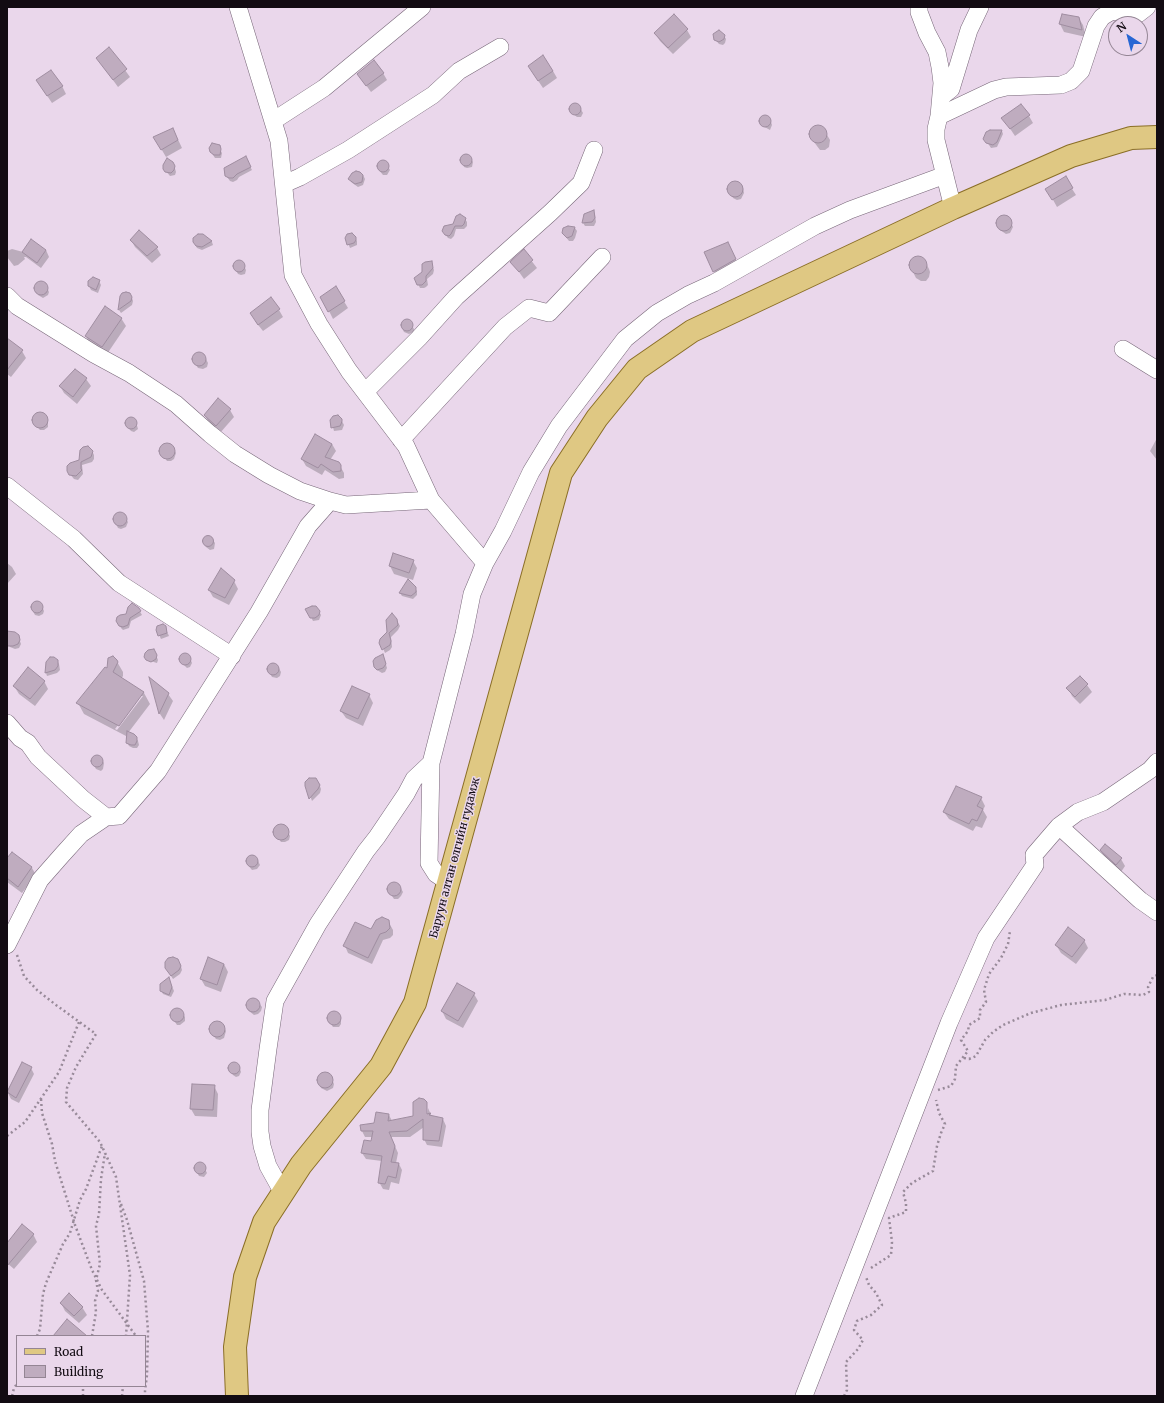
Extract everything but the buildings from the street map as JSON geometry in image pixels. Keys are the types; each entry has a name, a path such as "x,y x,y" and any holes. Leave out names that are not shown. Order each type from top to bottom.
{"main road":[{"name":"Баруун алтан өлгийн гудамж","path":"237,1396 235,1347 245,1277 264,1222 301,1165 381,1066 415,1003 561,473 597,418 637,369 692,331 953,208 1071,156 1131,138 1157,137"}],"street":[{"path":"238,7 279,141 294,275 319,324 349,371 406,446 431,500 485,563"},
{"path":"273,121 324,88 422,7"},
{"path":"919,7 919,12 927,33 937,52 940,67 942,83 936,140 953,208"},
{"path":"941,97 951,89 969,30 980,7"},
{"path":"939,116 994,90 1006,87 1061,85 1071,81 1081,72 1096,26 1102,17 1112,11 1138,14 1147,7"},
{"path":"284,184 300,177 348,150 433,95 459,71 500,47"},
{"path":"365,392 419,338 456,297 550,213 581,183 594,150"},
{"path":"448,882 436,874 429,863 431,763 464,634 472,594 485,563 503,531 535,465 559,426 625,338 657,313 688,295 714,283 815,226 850,210 945,175"},
{"path":"401,440 505,327 529,308 549,313 602,257"},
{"path":"7,296 17,306 94,354 129,373 176,404 235,454 269,475 300,491 330,501 346,504 431,500"},
{"path":"1123,349 1157,370"},
{"path":"7,486 74,539 119,583 232,656"},
{"path":"10,940 40,880 81,834 106,817 119,816 158,771 232,656 308,526 330,501"},
{"path":"7,723 20,738 28,743 38,757 83,800 106,817"},
{"path":"283,1193 268,1166 262,1146 260,1132 260,1110 276,1001 318,924 406,794 414,779 431,763"},
{"path":"804,1396 949,1023 986,938 1035,865 1034,855 1059,826 1078,812 1103,802 1154,770"},
{"path":"1059,826 1140,900 1157,912"}],"path":[{"path":"869,1269 891,1255 892,1242 889,1218 906,1212 906,1203 903,1192 912,1183 933,1171 937,1146 945,1124 936,1100 937,1091 951,1086 955,1079 956,1066 964,1058 968,1051 961,1040 968,1031 969,1025 980,1018 980,1010 986,1002 984,990 989,974 1001,958 1008,944 1011,926"},
{"path":"10,940 24,976 37,990 96,1034 76,1067 67,1088 66,1102 100,1142 116,1177 130,1275 126,1335"},
{"path":"964,1058 969,1059 976,1056 993,1032 1004,1025 1030,1013 1061,1006 1105,1000 1124,994 1143,995 1149,992 1148,987 1153,977 1157,975"},
{"path":"7,1136 24,1122 59,1072 79,1022"},
{"path":"41,1099 42,1113 52,1144 55,1161 74,1220 96,1280 98,1291 92,1335"},
{"path":"37,1335 40,1329 43,1294 46,1283 63,1244 70,1233 80,1200 86,1189 102,1146"},
{"path":"105,1153 99,1214 96,1226 100,1264 96,1280 135,1335"},
{"path":"119,1200 127,1220 144,1281 148,1331 146,1350 146,1386"},
{"path":"844,1396 847,1390 846,1362 858,1349 863,1340 854,1330 857,1320 871,1314 882,1305 876,1293 869,1285 866,1274"},
{"path":"12,1396 16,1385"}]}
